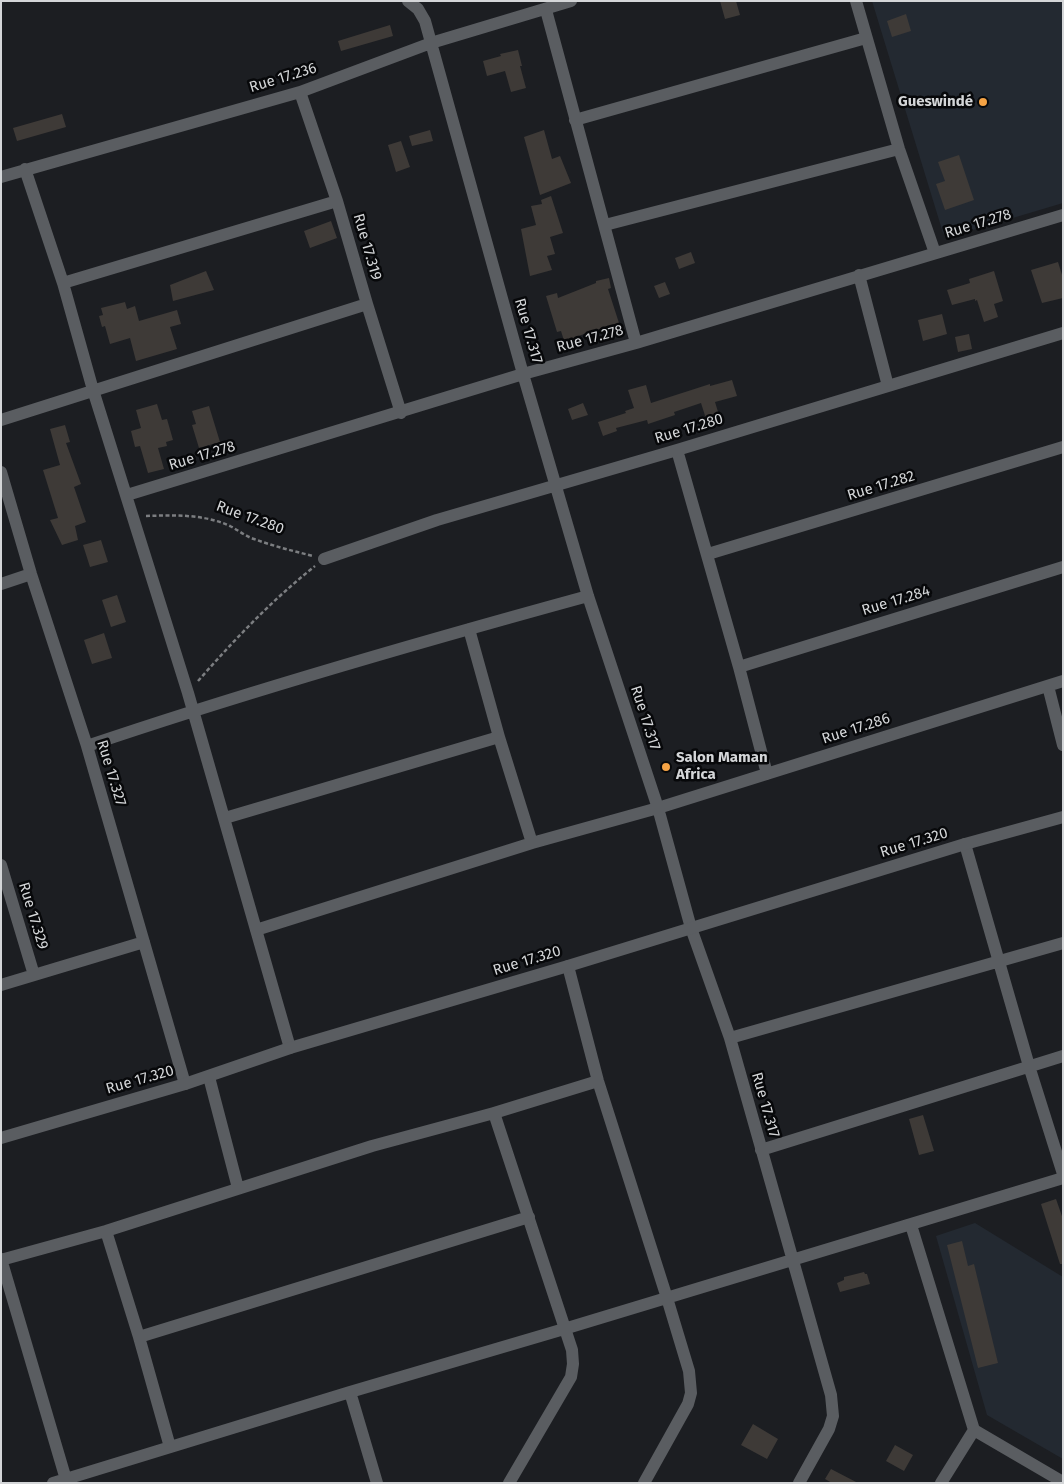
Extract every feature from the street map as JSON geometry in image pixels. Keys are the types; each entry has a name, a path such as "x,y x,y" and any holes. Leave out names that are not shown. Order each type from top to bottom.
{"street":[{"name":"Rue 17.317","path":"408,1 418,9 425,21 588,596 658,808 691,928 730,1038 831,1395 833,1416 829,1429 799,1483"},
{"name":"Rue 17.236","path":"1,177 300,92 431,43 572,1"},
{"path":"856,1 899,148 935,254"},
{"path":"546,10 636,343"},
{"path":"575,120 866,38"},
{"name":"Rue 17.319","path":"300,92 337,201 401,412"},
{"path":"605,225 899,148"},
{"path":"25,169 63,283 93,390 188,693 290,1048"},
{"path":"63,283 337,201"},
{"name":"Rue 17.278","path":"127,495 524,374 636,343 1063,216"},
{"path":"860,275 888,386"},
{"path":"1,420 367,304"},
{"name":"Rue 17.280","path":"324,559 437,520 556,484 678,450 888,386 1062,338"},
{"name":"Rue 17.282","path":"708,554 1063,447"},
{"path":"678,450 768,774"},
{"name":"Rue 17.327","path":"1,472 31,574 87,746 185,1084"},
{"name":"Rue 17.284","path":"739,667 1063,567"},
{"path":"1,584 31,574"},
{"path":"87,746 193,710 588,596"},
{"path":"469,629 499,737 532,843"},
{"name":"Rue 17.286","path":"256,930 532,843 658,808 1063,681"},
{"path":"1048,686 1063,745"},
{"path":"225,818 499,737"},
{"name":"Rue 17.320","path":"1,1138 209,1077 290,1048 568,966 965,844 1063,817"},
{"path":"965,844 1029,1066 1063,1174"},
{"name":"Rue 17.329","path":"1,865 34,975"},
{"path":"1,985 144,942"},
{"path":"730,1038 1063,942"},
{"path":"568,966 598,1081 689,1372 692,1393 684,1415 644,1483"},
{"path":"761,1150 1063,1056"},
{"path":"209,1077 238,1188"},
{"path":"598,1081 494,1113 372,1146 106,1231 1,1260 62,1482 350,1392 1063,1178"},
{"path":"494,1113 572,1350 573,1364 571,1377 509,1483"},
{"path":"139,1337 529,1217"},
{"path":"911,1225 974,1430 1063,1482"},
{"path":"106,1231 139,1337 170,1447"},
{"path":"350,1392 377,1483"},
{"path":"941,1483 974,1430"}],"path":[{"name":"Rue 17.280","path":"133,516 174,515 218,522 252,539 324,559"},
{"path":"188,693 258,616 284,591 324,559"}],"shaded area":[{"name":"Gueswindé","path":"872,1 1063,1 1063,203 949,237 943,233"},
{"path":"975,1223 1063,1277 1063,1459 987,1415 936,1236"}],"building":[{"path":"720,1 736,1 740,15 725,19"},
{"path":"906,14 911,31 892,37 887,21"},
{"path":"390,25 393,36 341,51 338,41"},
{"path":"518,50 526,88 511,92 505,71 487,76 483,61 501,56 500,54"},
{"path":"62,114 66,127 17,141 13,128"},
{"path":"430,130 433,141 412,146 409,136"},
{"path":"544,130 552,159 560,156 571,183 540,195 524,137"},
{"path":"401,141 410,167 396,172 388,145"},
{"path":"959,155 974,200 945,210 936,184 945,181 938,162"},
{"path":"551,196 563,233 550,237 555,254 547,256 552,270 530,276 521,229 536,225 531,206 542,204 541,200"},
{"path":"331,221 337,238 310,248 304,231"},
{"path":"691,252 695,263 679,269 675,258"},
{"path":"1058,262 1063,278 1063,298 1042,303 1031,270"},
{"path":"206,271 214,290 173,301 170,285"},
{"path":"994,271 1003,301 994,304 998,317 984,322 975,299 952,305 947,290 970,283 969,279"},
{"path":"609,278 611,288 608,289 619,323 578,336 579,339 565,344 561,331 557,332 546,296 557,293 558,298 596,283 596,281"},
{"path":"665,282 670,294 659,298 654,286"},
{"path":"125,302 127,309 135,306 139,321 177,310 181,324 170,327 177,349 136,361 130,338 110,344 105,326 102,327 99,316 103,315 101,308"},
{"path":"942,314 947,334 923,341 918,320"},
{"path":"969,334 972,349 958,352 955,337"},
{"path":"732,380 737,396 715,402 722,425 709,428 701,403 674,412 675,415 648,424 647,420 616,428 617,431 603,436 598,422 626,413 625,411 634,408 628,390 646,385 651,403 710,384 710,386"},
{"path":"583,403 588,415 572,420 568,409"},
{"path":"157,404 162,420 167,419 173,440 166,442 167,446 158,448 164,469 148,473 140,446 135,447 131,431 141,428 136,410"},
{"path":"209,406 220,442 199,448 192,425 196,424 192,411"},
{"path":"65,425 70,442 66,443 81,484 74,487 86,522 75,526 78,540 62,545 50,520 58,518 43,470 60,465 50,429"},
{"path":"101,540 108,562 90,567 83,545"},
{"path":"117,595 126,622 111,627 102,600"},
{"path":"104,633 112,658 92,664 84,640"},
{"path":"923,1115 934,1151 919,1155 909,1119"},
{"path":"1056,1199 1063,1219 1063,1264 1060,1264 1041,1204"},
{"path":"962,1241 968,1266 974,1264 998,1363 978,1368 947,1245"},
{"path":"864,1272 867,1274 870,1284 840,1292 837,1283 844,1280 844,1277"},
{"path":"753,1424 778,1439 767,1459 741,1445"},
{"path":"895,1445 913,1455 904,1471 886,1461"},
{"path":"831,1469 858,1483 832,1483 825,1479"}],"place":[{"name":"Gueswindé","path":"983,102"},
{"name":"Salon Maman Africa","path":"666,767"}]}
